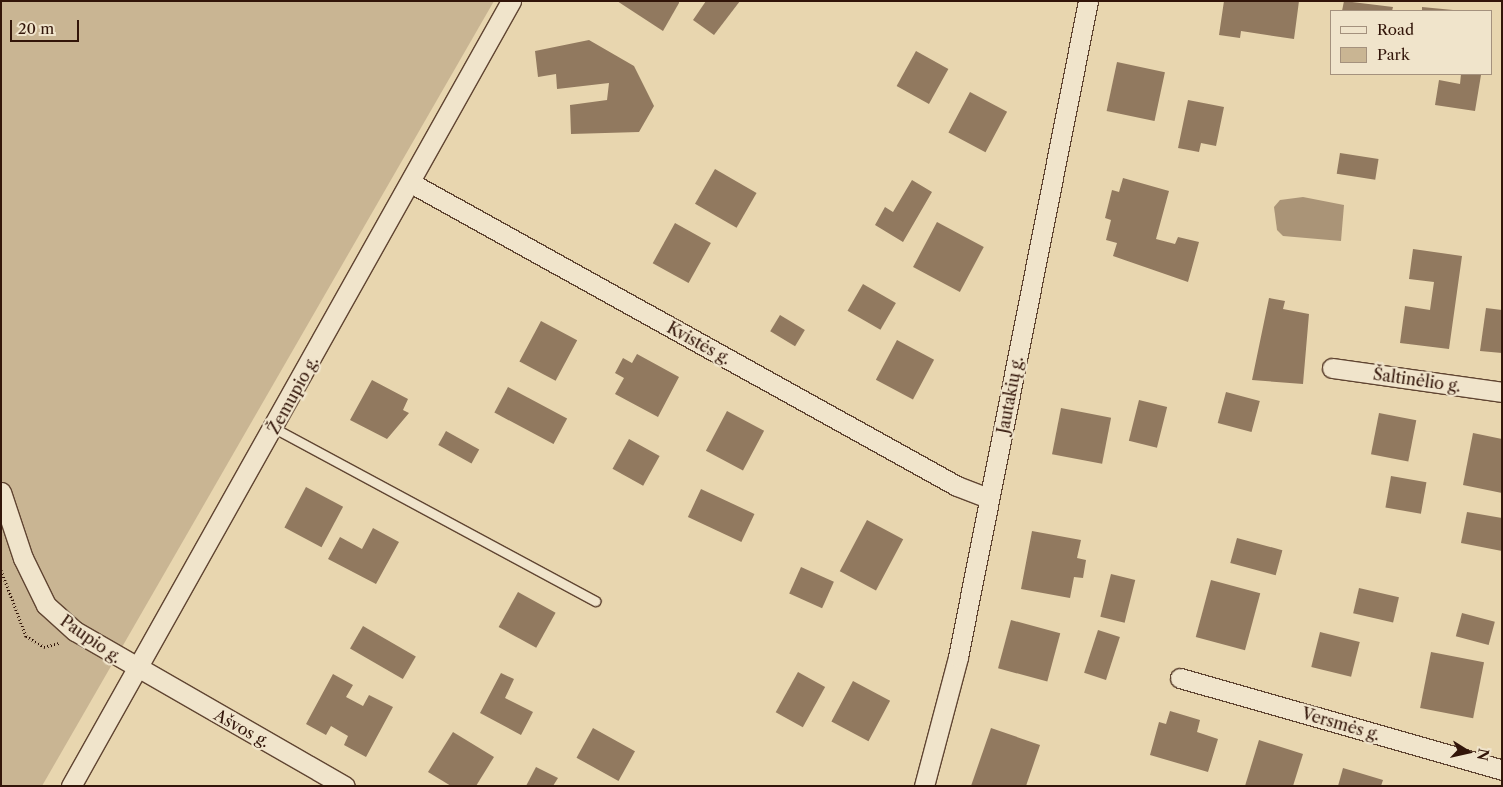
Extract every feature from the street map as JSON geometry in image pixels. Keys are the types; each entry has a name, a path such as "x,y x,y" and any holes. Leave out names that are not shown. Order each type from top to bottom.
{"street":[{"name":"Žemupio g.","path":"71,786 139,671 511,1"},
{"name":"Jautakių g.","path":"924,786 958,657 1088,1"},
{"name":"Kvistės g.","path":"411,183 957,486 990,498"},
{"name":"Šaltinėlio g.","path":"1332,368 1502,392"},
{"name":"Paupio g.","path":"1,492 23,558 46,605 75,631 139,671"},
{"name":"Ašvos g.","path":"139,671 345,786"},
{"name":"Versmės g.","path":"1180,678 1502,770"}],"lane":[{"path":"274,428 595,601"}],"green space":[{"path":"1,1 494,1 42,786 1,786"}],"shaded area":[{"path":"1303,197 1344,205 1341,241 1283,236 1277,230 1274,207 1280,200"}],"building":[{"path":"617,1 679,1 679,3 663,31"},
{"path":"706,1 740,1 714,35 693,20"},
{"path":"1224,1 1299,1 1294,39 1241,31 1240,38 1219,35"},
{"path":"1344,1 1393,7 1392,10 1342,10"},
{"path":"1422,7 1453,10 1422,10"},
{"path":"589,40 634,66 654,106 639,132 571,134 570,105 607,100 609,83 557,89 556,74 538,77 535,51"},
{"path":"916,51 948,69 929,104 897,86"},
{"path":"1117,62 1165,72 1155,121 1107,111"},
{"path":"1461,75 1481,75 1475,111 1435,105 1439,80 1460,84"},
{"path":"970,92 1007,112 985,152 948,133"},
{"path":"1188,100 1224,107 1216,146 1201,143 1199,152 1178,148"},
{"path":"1340,153 1379,159 1375,180 1337,174"},
{"path":"715,169 757,193 737,228 695,204"},
{"path":"1123,178 1169,191 1156,239 1175,244 1178,237 1199,242 1188,282 1113,256 1117,243 1106,240 1111,220 1105,218 1112,190 1119,192"},
{"path":"912,180 932,192 903,242 875,225 885,207 893,212"},
{"path":"937,222 984,247 960,292 913,267"},
{"path":"675,223 711,243 689,283 653,263"},
{"path":"1413,249 1462,256 1449,349 1400,343 1405,306 1430,310 1434,282 1409,279"},
{"path":"863,284 896,303 880,330 848,311"},
{"path":"1269,298 1285,301 1283,309 1309,314 1303,384 1252,380"},
{"path":"1486,308 1502,310 1502,353 1480,351"},
{"path":"780,315 805,330 795,346 770,331"},
{"path":"541,321 577,340 556,381 519,362"},
{"path":"897,340 934,360 913,399 876,380"},
{"path":"637,354 679,377 658,417 615,394 624,378 615,373 623,358 632,363"},
{"path":"372,380 408,399 403,410 409,413 387,439 350,420"},
{"path":"508,387 567,418 554,444 494,413"},
{"path":"1226,392 1260,401 1252,432 1218,423"},
{"path":"1139,400 1167,407 1157,448 1129,441"},
{"path":"1061,408 1111,418 1102,464 1052,454"},
{"path":"727,411 764,431 743,470 706,451"},
{"path":"1379,413 1416,420 1408,461 1371,454"},
{"path":"446,431 479,449 471,463 438,445"},
{"path":"1473,433 1502,439 1502,493 1463,485"},
{"path":"629,439 660,456 643,486 613,469"},
{"path":"1391,476 1426,482 1421,514 1385,508"},
{"path":"306,487 343,507 321,547 284,528"},
{"path":"701,489 754,514 741,542 688,517"},
{"path":"1467,512 1502,518 1502,551 1461,543"},
{"path":"867,520 903,539 876,590 840,571"},
{"path":"373,528 399,542 376,584 328,559 340,537 362,549"},
{"path":"1032,531 1081,540 1077,558 1086,560 1083,578 1074,577 1070,598 1021,589"},
{"path":"1237,538 1282,550 1276,575 1230,563"},
{"path":"801,567 834,582 822,608 789,593"},
{"path":"1111,574 1135,580 1125,623 1100,617"},
{"path":"1211,580 1260,593 1245,650 1196,637"},
{"path":"1359,588 1399,597 1393,623 1353,613"},
{"path":"518,592 556,613 536,648 499,627"},
{"path":"1462,613 1495,622 1489,645 1456,636"},
{"path":"1011,620 1060,633 1047,681 998,668"},
{"path":"363,626 416,656 403,679 350,649"},
{"path":"1098,630 1120,637 1106,680 1084,673"},
{"path":"1320,632 1360,642 1351,677 1311,667"},
{"path":"1431,652 1484,662 1473,718 1420,708"},
{"path":"798,672 825,687 803,727 776,712"},
{"path":"501,673 514,679 505,698 533,712 521,735 480,713"},
{"path":"333,674 353,685 346,697 363,706 369,695 393,707 366,757 344,745 348,736 331,726 326,735 306,724"},
{"path":"853,681 890,701 868,741 831,722"},
{"path":"1170,711 1200,720 1197,732 1218,739 1208,772 1150,755 1159,722 1166,724"},
{"path":"593,728 635,751 618,781 577,758"},
{"path":"991,728 1040,745 1026,786 971,786"},
{"path":"453,732 494,757 476,786 451,786 428,772"},
{"path":"1259,740 1303,754 1293,786 1245,786"},
{"path":"536,767 558,778 553,786 526,786"},
{"path":"1343,768 1383,780 1381,786 1338,786"}]}
